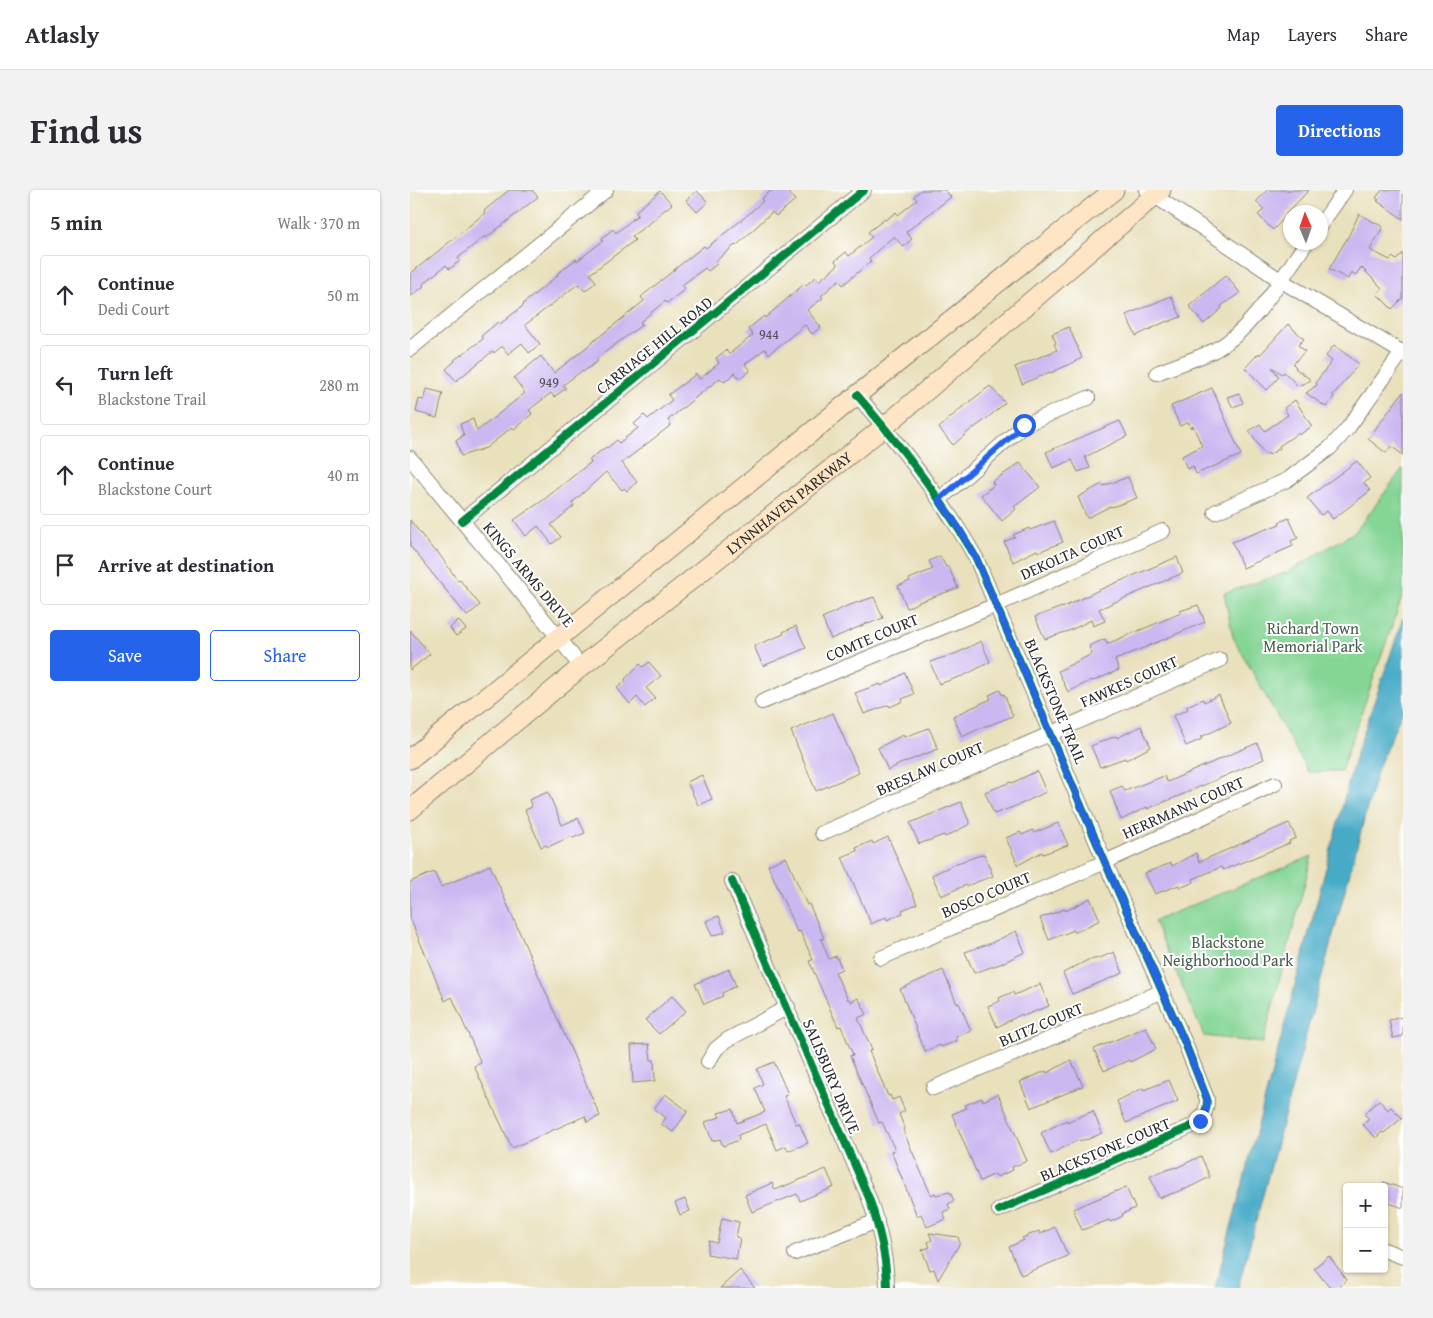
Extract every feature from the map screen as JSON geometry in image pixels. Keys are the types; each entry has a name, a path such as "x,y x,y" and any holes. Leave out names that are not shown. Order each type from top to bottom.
{"main road":[{"path":"410,759 857,395 1114,190"},
{"name":"LYNNHAVEN PARKWAY","path":"410,810 581,667 884,427 1154,192"}],"street":[{"path":"410,349 606,190"},
{"name":"CARRIAGE HILL ROAD","path":"462,521 864,190"},
{"path":"1328,214 1346,190"},
{"path":"1154,192 1280,280 1403,352 1348,428 1330,448 1287,480 1215,512"},
{"path":"1157,373 1214,350 1236,335 1255,316 1301,250"},
{"name":"BLACKSTONE TRAIL","path":"857,395 884,427 939,500 959,528 976,558 1105,862 1185,1043"},
{"path":"939,500 1024,425 1088,398"},
{"name":"KINGS ARMS DRIVE","path":"410,458 581,667"},
{"name":"DEKOLTA COURT","path":"996,605 1163,531"},
{"name":"COMTE COURT","path":"762,702 996,605"},
{"name":"FAWKES COURT","path":"1052,734 1220,660"},
{"name":"BRESLAW COURT","path":"822,833 1052,734"},
{"name":"HERRMANN COURT","path":"1105,862 1275,784"},
{"name":"BOSCO COURT","path":"881,958 1105,862"},
{"name":"SALISBURY DRIVE","path":"732,881 865,1189 877,1221 885,1260 886,1288"},
{"name":"BLITZ COURT","path":"933,1088 1162,991"},
{"path":"708,1062 716,1050 727,1040 788,1007"},
{"name":"BLACKSTONE COURT","path":"999,1210 1200,1121 1207,1108 1207,1099 1185,1043"},
{"path":"795,1253 877,1221"},
{"path":"1388,1251 1403,1256"}],"green space":[{"name":"Richard Town Memorial Park","path":"1403,468 1403,594 1341,771 1308,772 1233,637 1224,593 1288,572 1356,531"},
{"name":"Blackstone Neighborhood Park","path":"1312,856 1263,1043 1204,1036 1154,921"}],"water":[{"path":"1403,618 1403,710 1378,768 1238,1288 1215,1288 1355,758"}],"building":[{"path":"509,190 532,190 538,197 458,258 460,261 449,269 446,265 410,297 410,274 485,213 484,211"},
{"path":"772,190 786,190 795,200 776,216 772,212 736,246 716,261 718,263 708,271 705,268 682,285 685,289 667,303 665,301 640,322 643,324 596,359 598,361 563,385 566,388 554,397 551,393 529,410 532,414 514,429 512,427 486,448 461,456 456,440 464,436 460,424 473,419 477,431 525,393 514,378 541,356 554,373 644,301 641,297 680,265 704,246 706,248 744,218"},
{"path":"921,190 945,190 951,197 906,232 912,239 903,247 894,236 869,258 871,261 843,285 839,280 821,296 823,298 807,310 821,327 812,334 805,325 769,354 765,349 745,364 750,371 740,379 735,373 724,382 720,378 668,420 671,425 622,463 637,482 627,491 624,488 622,490 606,472 572,503 574,506 551,525 561,537 552,544 538,526 526,536 514,520 542,501 591,462 589,460 606,447 617,440 619,443 638,428 634,424 644,415 648,419 672,400 668,395 696,374 700,379 719,363 716,358 726,350 729,354 753,335 748,329 764,316 765,318 804,284 806,285 816,277 819,281 838,265 835,261 846,252 849,256 872,237 868,232 896,212 898,215 917,200 914,196"},
{"path":"1267,190 1309,190 1295,205 1283,205 1283,219 1273,230 1258,215 1264,209 1256,202"},
{"path":"1382,190 1403,190 1403,219 1377,201 1379,200 1376,198"},
{"path":"660,191 672,204 632,236 635,240 590,274 596,282 585,291 578,284 525,325 540,344 529,353 522,343 508,354 502,346 456,381 446,369 454,360 483,339 481,336 498,322 500,324 524,305 557,274 603,241 602,238 613,229 616,233 638,215 635,212"},
{"path":"697,191 708,202 697,212 686,200"},
{"path":"1359,214 1383,227 1370,250 1390,260 1393,257 1396,260 1403,253 1403,298 1392,309 1377,294 1382,288 1361,267 1356,275 1351,272 1348,279 1329,269"},
{"path":"1226,275 1240,293 1221,306 1222,308 1204,324 1189,306"},
{"path":"1171,296 1181,317 1167,321 1136,336 1126,315"},
{"path":"1288,324 1304,339 1298,345 1305,351 1293,364 1295,368 1311,380 1298,386 1284,372 1282,374 1272,367 1279,377 1267,390 1245,368 1259,353 1260,355"},
{"path":"1069,327 1082,358 1022,384 1015,367 1057,350 1052,334"},
{"path":"1334,345 1359,364 1333,395 1334,397 1326,407 1306,393 1317,385 1316,382 1332,361 1326,356"},
{"path":"990,386 1005,403 953,445 939,428"},
{"path":"1212,388 1241,455 1196,474 1193,466 1187,469 1182,456 1202,446 1193,426 1190,428 1188,422 1180,426 1171,406"},
{"path":"427,389 443,393 437,418 416,412 419,399 424,400"},
{"path":"1403,392 1403,455 1391,446 1386,453 1368,439"},
{"path":"1239,393 1243,403 1233,407 1227,397"},
{"path":"1295,400 1311,427 1299,435 1298,433 1269,455 1268,453 1265,455 1249,431 1260,424 1265,431 1288,415 1284,408"},
{"path":"1120,421 1127,436 1085,457 1090,468 1078,472 1072,460 1053,468 1046,452"},
{"path":"1357,461 1370,478 1364,483 1370,491 1333,519 1327,511 1321,515 1307,498"},
{"path":"1020,463 1040,487 1014,507 1016,509 1002,521 981,495 994,485 992,482"},
{"path":"1128,477 1137,498 1111,506 1087,518 1078,497 1102,484 1103,486"},
{"path":"1289,518 1298,538 1291,541 1293,546 1243,568 1232,542 1280,524 1279,522"},
{"path":"410,520 435,552 437,551 458,581 460,580 480,605 467,616 410,546"},
{"path":"1054,521 1063,542 1038,552 1037,550 1013,562 1004,542 1015,537 1013,535 1029,528 1030,530"},
{"path":"940,556 946,567 948,566 958,588 907,608 898,586 933,569 929,561"},
{"path":"1177,557 1183,573 1099,609 1105,621 1093,626 1091,620 1071,630 1045,639 1035,617 1062,608"},
{"path":"874,597 883,618 831,639 822,618 847,606"},
{"path":"1198,605 1205,622 1115,660 1119,670 1092,680 1068,692 1058,671 1092,654 1089,646 1105,639 1107,644 1181,613 1180,611"},
{"path":"458,620 466,629 456,636 450,628"},
{"path":"796,626 806,648 763,666 754,646 784,634 783,632"},
{"path":"410,630 430,654 410,670"},
{"path":"981,641 990,662 965,675 939,684 930,662 957,653"},
{"path":"649,662 661,676 646,688 655,698 645,707 637,697 630,704 617,688 626,681 625,679 640,664 643,667"},
{"path":"905,673 914,694 890,707 889,705 864,714 855,693 880,684 881,686"},
{"path":"1000,690 1002,695 1004,694 1013,716 987,725 962,737 953,716 991,699 989,695"},
{"path":"1219,695 1231,723 1186,746 1173,716 1188,709 1187,706 1203,699 1204,702"},
{"path":"833,713 859,773 816,791 791,731"},
{"path":"1141,726 1151,747 1126,760 1125,758 1100,767 1091,746 1116,736 1117,738"},
{"path":"929,728 938,749 888,770 878,748 903,735 904,737"},
{"path":"1257,743 1264,759 1147,809 1147,807 1121,820 1110,791 1122,786 1125,791 1164,776 1167,782"},
{"path":"1037,771 1046,792 994,814 985,792 1012,783"},
{"path":"702,775 712,799 698,805 687,782"},
{"path":"548,792 562,825 578,818 585,833 573,838 572,836 548,847 547,845 541,847 525,810 532,807 529,800"},
{"path":"961,802 970,824 945,837 944,835 919,844 910,823"},
{"path":"1058,823 1068,845 1043,854 1042,852 1018,865 1006,838 1020,832 1022,835 1033,830 1034,833"},
{"path":"1289,823 1296,838 1289,841 1290,843 1223,870 1221,867 1193,879 1194,882 1180,888 1179,885 1155,894 1145,873 1171,863 1172,866 1196,853 1199,862"},
{"path":"888,837 917,904 902,910 903,913 887,920 886,917 871,924 842,857 857,851 856,848 872,841 873,844"},
{"path":"984,854 993,876 941,896 932,875 957,863"},
{"path":"786,857 824,938 821,939 829,959 836,956 842,969 835,972 848,1000 850,999 851,1002 858,998 867,1014 858,1018 872,1050 869,1051 888,1096 890,1095 892,1100 899,1097 905,1111 899,1114 905,1129 903,1130 931,1195 950,1192 954,1201 948,1204 950,1209 943,1212 946,1219 927,1227 921,1214 917,1216 891,1151 895,1150 882,1122 879,1123 850,1056 853,1055 841,1026 838,1027 809,961 813,960 800,931 797,932 768,865"},
{"path":"490,865 600,1116 587,1122 585,1116 512,1148 474,1066 481,1063 452,997 445,1001 410,918 410,882 434,872 441,887"},
{"path":"1090,898 1100,920 1074,933 1074,930 1049,940 1040,918 1065,909 1066,911"},
{"path":"719,916 725,932 712,936 706,921"},
{"path":"1016,931 1025,952 1000,964 974,973 965,952 991,943"},
{"path":"1114,952 1123,973 1072,994 1063,973 1088,960 1100,958"},
{"path":"729,969 736,986 722,993 723,996 704,1004 695,984"},
{"path":"943,970 971,1031 956,1037 957,1041 925,1051 900,989"},
{"path":"1040,984 1049,1006 1023,1016 1022,1014 997,1027 988,1006 1000,1001 999,998 1013,992 1014,995"},
{"path":"672,996 686,1011 659,1034 645,1020"},
{"path":"1403,1017 1403,1036 1393,1038 1389,1020"},
{"path":"1146,1027 1156,1049 1130,1062 1129,1060 1104,1071 1094,1049"},
{"path":"649,1044 651,1060 654,1060 655,1081 633,1083 631,1045"},
{"path":"1071,1060 1083,1086 1031,1108 1020,1082 1046,1071 1047,1073"},
{"path":"774,1062 788,1094 784,1096 796,1124 799,1123 808,1143 788,1151 786,1146 777,1150 766,1124 738,1135 739,1140 723,1146 720,1139 712,1141 705,1122 720,1117 718,1113 733,1109 737,1123 765,1112 755,1088 763,1084 757,1069"},
{"path":"1169,1080 1178,1101 1126,1123 1117,1101 1143,1088 1144,1090"},
{"path":"665,1094 688,1111 673,1132 661,1124 666,1118 654,1109"},
{"path":"998,1094 1027,1161 1012,1167 1013,1170 997,1177 995,1174 980,1181 952,1114 967,1108 965,1105 982,1098 983,1101"},
{"path":"1379,1100 1388,1110 1391,1107 1402,1118 1376,1138 1363,1125 1369,1119 1364,1114"},
{"path":"1093,1111 1102,1133 1089,1139 1076,1141 1051,1154 1041,1133 1067,1120 1067,1122"},
{"path":"1201,1156 1210,1177 1188,1188 1159,1198 1150,1176 1176,1168"},
{"path":"826,1169 834,1187 800,1201 797,1194 752,1212 745,1195 772,1183 775,1190"},
{"path":"1388,1183 1403,1189 1403,1208 1388,1202"},
{"path":"1126,1187 1135,1208 1110,1222 1109,1220 1082,1230 1073,1209"},
{"path":"685,1199 690,1211 680,1215 675,1203"},
{"path":"722,1218 739,1222 736,1237 740,1238 736,1259 707,1254 709,1241 717,1243"},
{"path":"1055,1227 1068,1256 1021,1275 1009,1247 1024,1240 1022,1238 1039,1231 1040,1234"},
{"path":"929,1233 958,1237 960,1243 938,1280 934,1269 930,1270 922,1250 930,1247 928,1242 932,1240"},
{"path":"1329,1256 1347,1280 1337,1288 1330,1288 1314,1268"},
{"path":"740,1270 755,1288 720,1288"}],"cycle path":[{"path":"462,521 864,190"},
{"path":"857,395 921,474 950,515 976,558 1105,862 1185,1043 1207,1099 1204,1115 1192,1126 999,1210"},
{"path":"732,881 869,1198 882,1242 887,1288"}],"route":[{"path":"1024,425 939,500 959,528 976,558 1105,862 1185,1043 1207,1099 1207,1108 1200,1121"}]}
